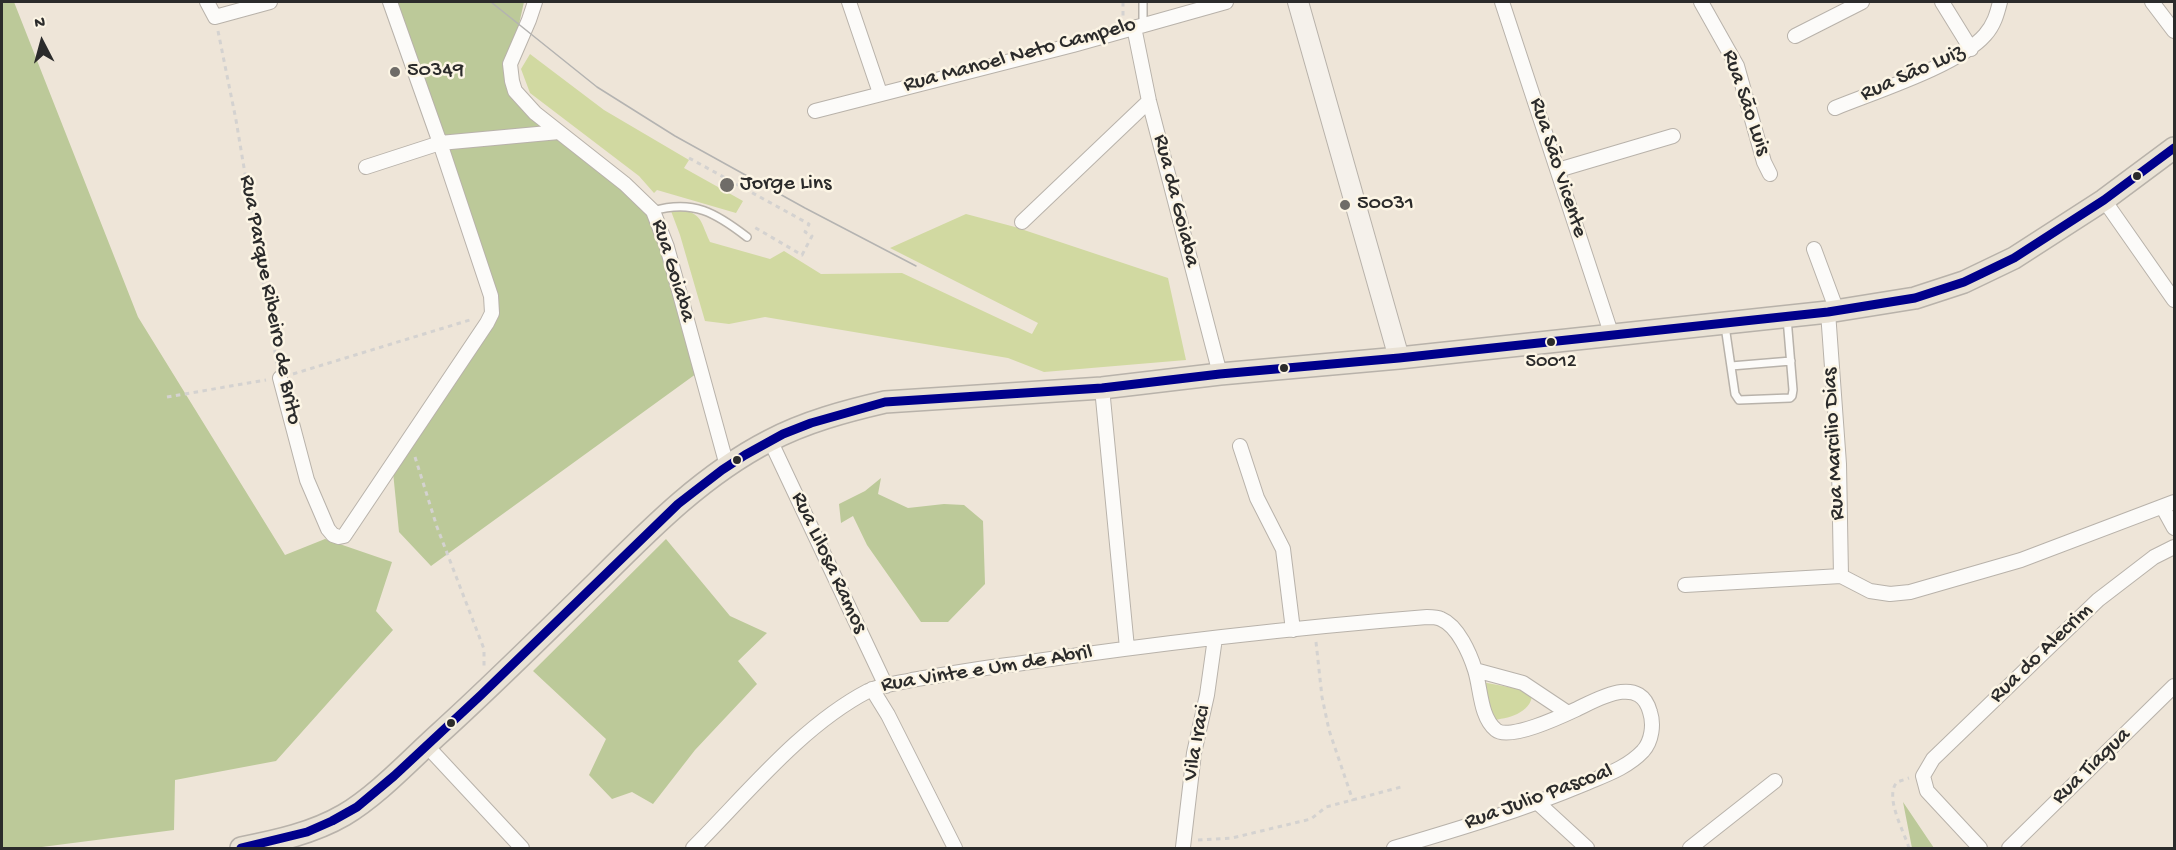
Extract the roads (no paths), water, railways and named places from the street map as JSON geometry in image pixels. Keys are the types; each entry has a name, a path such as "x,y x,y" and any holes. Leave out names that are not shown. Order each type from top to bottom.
{"main road":[{"path":"242,849 313,829 345,814 379,788 486,692 638,542 698,488 727,466 770,440 850,410 885,402 1102,388 1220,374 1612,336 1832,312 1915,298 1964,282 2014,258 2104,200 2175,147"}],"street":[{"path":"207,2 215,17 270,2"},
{"path":"390,2 440,143"},
{"name":"Rua Goiaba","path":"535,2 530,20 510,64 512,81 522,101 625,184 653,211 667,247 727,466"},
{"path":"849,2 880,93"},
{"name":"Rua Manoel Neto Campelo","path":"815,111 1011,61 1226,2"},
{"path":"1298,2 1399,358"},
{"name":"Rua São Vicente","path":"1502,2 1612,336"},
{"name":"Rua São Luis","path":"1701,2 1737,66 1770,174"},
{"path":"1796,36 1862,2"},
{"path":"1942,2 1971,49"},
{"name":"Rua São Luiz","path":"1836,108 1928,70 1971,49 1987,34 1996,18 2000,2"},
{"path":"2152,2 2175,31"},
{"name":"Rua da Goiaba","path":"1138,25 1149,101 1220,374"},
{"path":"1022,222 1149,101"},
{"path":"366,167 440,143 560,132"},
{"path":"1558,170 1673,136"},
{"name":"Rua Parque Ribeiro de Brito","path":"280,378 307,480 328,529 333,535 339,537 347,532 492,313 490,296 440,143"},
{"path":"2104,200 2175,300"},
{"path":"1814,249 1832,312"},
{"name":"Rua Marcilio Dias","path":"1832,312 1839,464 1840,576"},
{"path":"1102,388 1127,648"},
{"name":"Rua Lilosa Ramos","path":"770,440 886,686"},
{"path":"1240,446 1257,498 1283,549 1293,630"},
{"path":"1685,585 1840,576 1870,591 1890,594 1910,592 2021,560 2080,536 2169,505 2175,528"},
{"name":"Rua do Alecrim","path":"1980,849 1928,791 1923,776 1933,759 2098,600 2154,557 2175,547"},
{"name":"Rua Vinte e Um de Abril","path":"693,849 775,764 814,728 848,702 872,689 947,674 1127,648 1427,617 1440,618 1456,633 1471,659 1489,721 1496,730 1503,734 1522,731 1606,695 1626,691"},
{"name":"Vila Iraci","path":"1184,844 1194,753 1207,695 1215,638"},
{"path":"1475,670 1522,683 1568,713"},
{"name":"Rua Tiagua","path":"2009,849 2175,686"},
{"path":"872,689 888,715 955,849"},
{"name":"Rua Julio Pascoal","path":"1394,849 1539,803 1619,769 1645,749 1651,734 1650,709 1635,693 1626,691"},
{"path":"426,745 522,849"},
{"path":"1689,849 1775,781"},
{"path":"1539,803 1587,849"}],"lane":[{"path":"1138,25 1143,2"},
{"path":"653,211 675,205 704,210 747,237"},
{"path":"1724,323 1739,400 1790,398 1793,390 1787,316"},
{"path":"1731,366 1791,361"}],"tram line":[{"path":"491,2 597,87 675,136 916,266"}],"place":[{"name":"50349","path":"395,72"},
{"name":"Jorge Lins","path":"727,185"},
{"name":"50031","path":"1345,205"},
{"name":"50012","path":"1551,342"}]}
